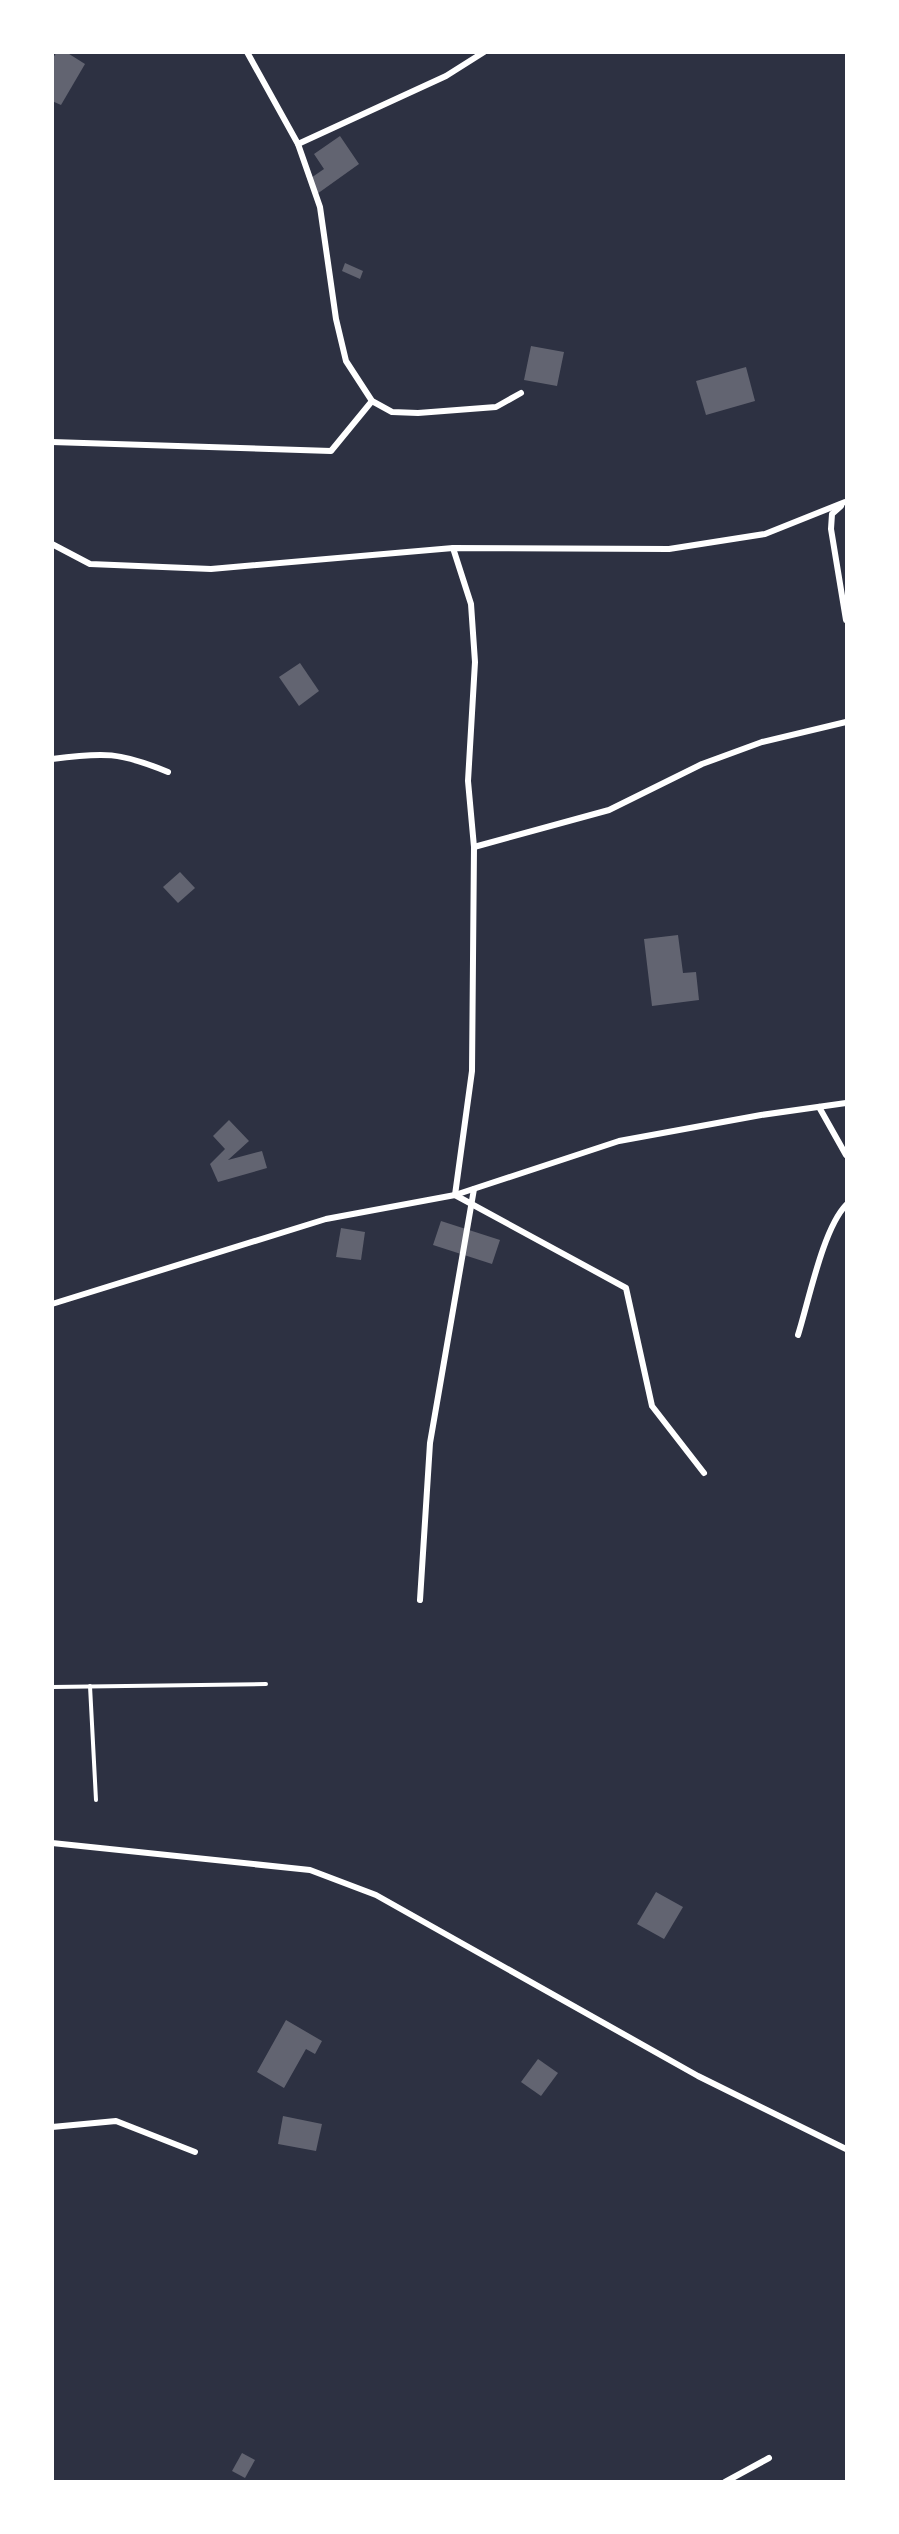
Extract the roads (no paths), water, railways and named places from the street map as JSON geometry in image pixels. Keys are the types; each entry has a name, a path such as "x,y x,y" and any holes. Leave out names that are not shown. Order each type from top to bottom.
{"street":[{"path":"247,52 298,144 320,207 336,319 346,362 372,401 392,412 418,413 496,407 520,393"},
{"path":"298,144 446,76 484,52"},
{"path":"52,442 331,451 372,401"},
{"path":"52,544 90,564 211,569 453,548 669,549 765,534 846,502"},
{"path":"846,502 832,514 831,529 846,620"},
{"path":"453,548 471,604 475,662 468,781 474,847 472,1071 455,1195"},
{"path":"474,847 609,810 702,764 762,742 846,722"},
{"path":"52,759 104,753 138,759 168,772"},
{"path":"52,1304 326,1219 455,1195 619,1141 761,1115 846,1103"},
{"path":"819,1107 846,1155"},
{"path":"420,1600 430,1443 474,1189"},
{"path":"455,1195 626,1288 652,1406 704,1473"},
{"path":"798,1335 828,1234 836,1216 846,1205"},
{"path":"52,1843 310,1870 341,1880 376,1895 698,2076 846,2150"},
{"path":"52,2127 116,2121 195,2152"},
{"path":"725,2481 769,2458"}],"lane":[{"path":"52,1687 266,1684"},
{"path":"90,1686 96,1800"}]}
